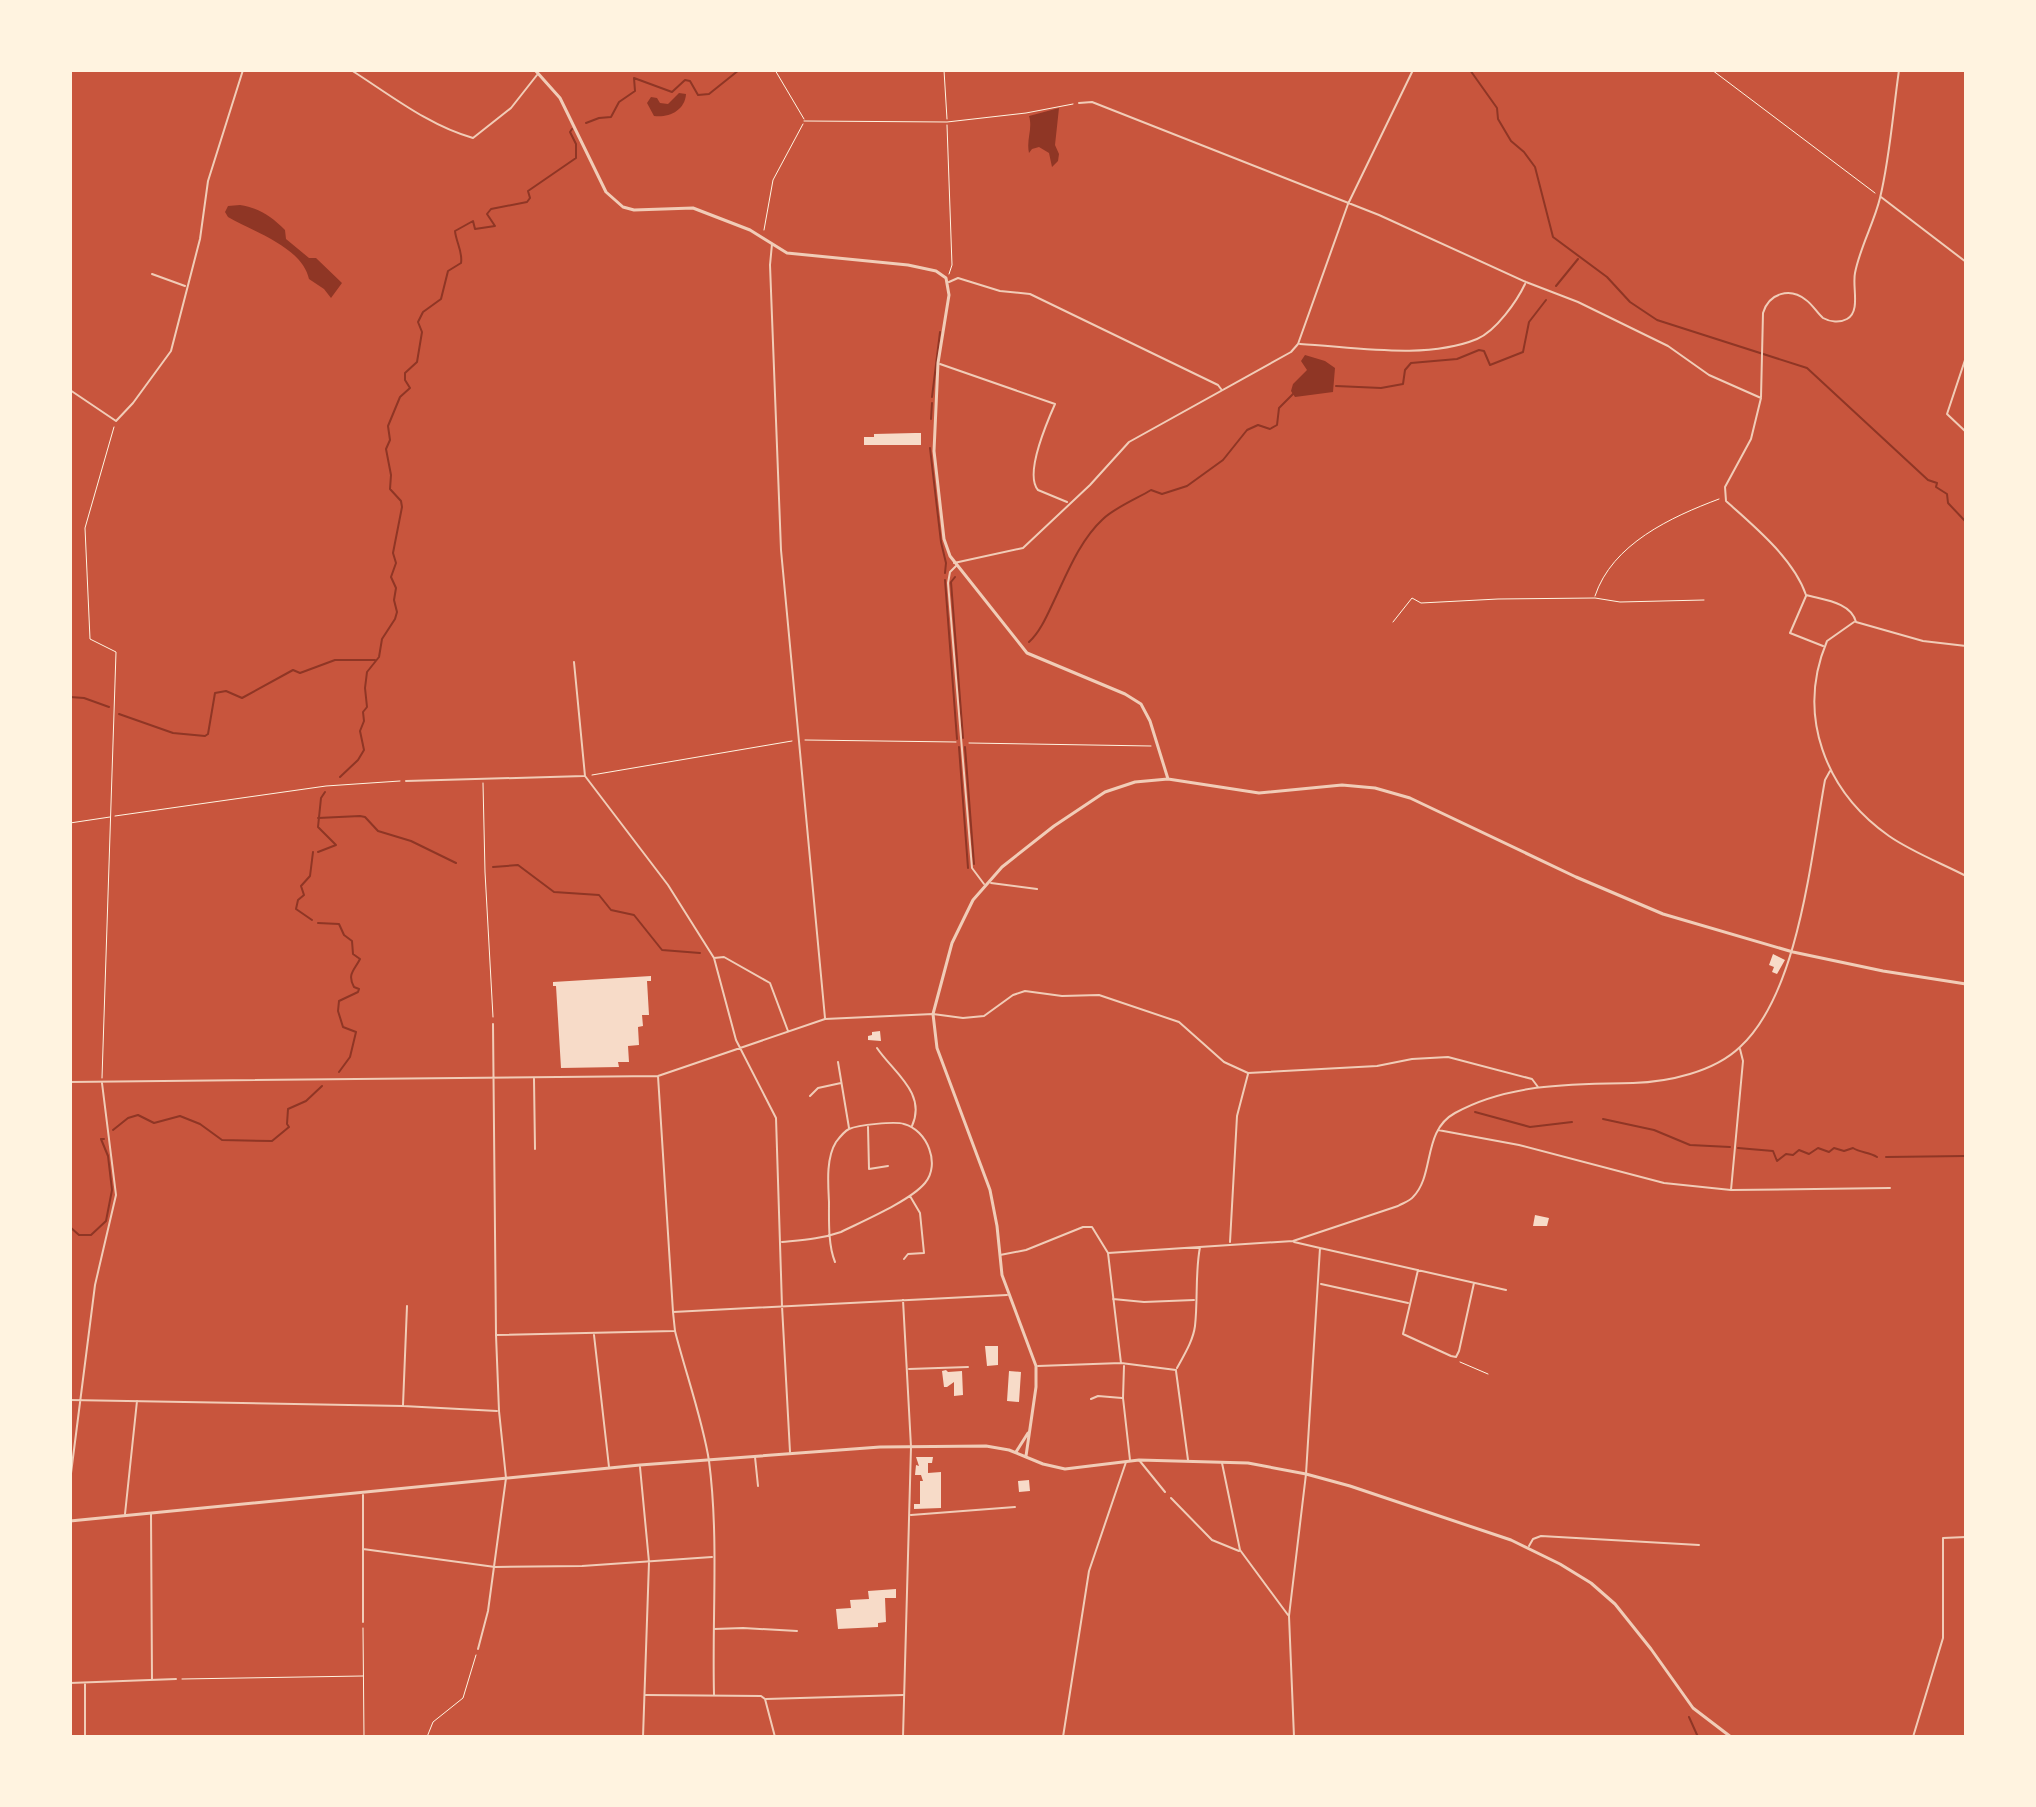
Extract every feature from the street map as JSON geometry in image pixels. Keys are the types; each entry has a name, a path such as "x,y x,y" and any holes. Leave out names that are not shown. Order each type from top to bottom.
{"street":[{"path":"70,390 116,421 171,351 204,221 208,181 243,70"},
{"path":"351,70 427,118 473,138 511,108 537,72 560,98 606,192 618,205 634,210 693,208 762,236 781,251 908,265 936,271 947,280 949,295 938,363 934,451 944,539 955,565 1027,653 1125,694 1141,704 1150,721 1168,779"},
{"path":"1037,889 986,883 975,875 972,868 948,583 950,572 955,565 1023,548 1129,442 1291,352 1298,344 1348,204 1413,70"},
{"path":"1825,647 1790,633 1806,595 1800,581 1752,522 1726,501 1725,487 1751,439 1761,398 1766,304 1780,294 1796,294 1824,318 1843,321 1851,317 1855,304 1856,270 1880,197 1899,70"},
{"path":"1079,103 1092,102 1348,204 1578,302 1668,346 1709,375 1761,398"},
{"path":"1880,197 1966,262"},
{"path":"772,244 770,265 781,550 825,1019"},
{"path":"152,274 188,286"},
{"path":"947,280 958,278 1000,291 1030,294 1218,385 1222,390"},
{"path":"1298,344 1433,351 1487,333 1516,302 1526,282"},
{"path":"1966,357 1947,414 1966,432"},
{"path":"938,363 1055,404 1042,434 1034,485 1068,504"},
{"path":"1806,595 1841,604 1854,614 1856,622"},
{"path":"1966,646 1923,641 1856,622 1832,635 1825,647 1814,705 1830,771 1859,812 1891,838 1966,876"},
{"path":"574,662 585,776 668,885 714,958 740,1049 776,1118 790,1453"},
{"path":"1108,1253 1293,1241 1398,1206 1413,1198 1437,1130 1455,1113 1538,1087 1661,1080 1709,1065 1739,1048 1767,1009 1793,952 1825,780 1830,771"},
{"path":"406,781 585,776"},
{"path":"1026,1456 1036,1366 1008,1294 990,1190 937,1048 933,1014 958,928 973,900 986,883 1020,852 1091,800 1135,782 1168,779 1259,793 1342,785 1375,788 1410,798 1576,877 1663,914 1793,952 1966,984"},
{"path":"714,958 724,957 770,983 789,1032"},
{"path":"70,1082 658,1076 825,1019 933,1014 963,1018 984,1016 1013,995 1025,991 1062,996 1099,995 1179,1022 1224,1062 1248,1073 1377,1066 1412,1059 1448,1057 1532,1079 1538,1087"},
{"path":"478,1649 488,1611 506,1478 496,1335 493,1024"},
{"path":"877,1048 888,1064 906,1079 915,1101 916,1117 911,1127"},
{"path":"1731,1190 1743,1061 1739,1048"},
{"path":"838,1062 850,1129"},
{"path":"1230,1245 1237,1116 1248,1073"},
{"path":"658,1076 675,1331 709,1460 715,1557 712,1629 714,1694"},
{"path":"534,1078 535,1149"},
{"path":"70,1481 95,1285 116,1195 102,1082"},
{"path":"810,1096 818,1088 842,1083"},
{"path":"780,1242 831,1236 910,1195 928,1179 932,1160 924,1139 911,1127 897,1123 850,1129 835,1144 828,1181 831,1236 832,1254 835,1262"},
{"path":"868,1126 869,1169 888,1166"},
{"path":"1437,1130 1519,1145 1649,1180 1731,1190 1890,1188"},
{"path":"904,1259 908,1254 924,1253 920,1213 910,1195"},
{"path":"999,1255 1026,1250 1083,1227 1092,1227 1108,1253 1122,1364 1128,1461 1089,1571 1063,1737"},
{"path":"1293,1241 1506,1290"},
{"path":"1188,1460 1176,1370 1191,1342 1195,1327 1200,1246"},
{"path":"1294,1737 1289,1616 1306,1474 1320,1248"},
{"path":"1418,1270 1403,1334 1456,1357 1474,1283"},
{"path":"1319,1284 1409,1303"},
{"path":"673,1312 1008,1294"},
{"path":"1113,1299 1144,1302 1195,1300"},
{"path":"903,1300 911,1447 903,1737"},
{"path":"403,1406 407,1306"},
{"path":"496,1335 675,1331"},
{"path":"594,1333 609,1469"},
{"path":"1036,1366 1122,1364 1176,1370"},
{"path":"908,1369 968,1367"},
{"path":"1091,1399 1098,1396 1123,1398"},
{"path":"70,1400 403,1406 499,1411"},
{"path":"125,1515 137,1400"},
{"path":"1016,1452 1030,1429"},
{"path":"70,1521 640,1465 911,1447 986,1446 1016,1452 1043,1464 1065,1469 1139,1460 1268,1466 1306,1474 1528,1548 1591,1583 1615,1604 1693,1708 1731,1737"},
{"path":"755,1456 758,1486"},
{"path":"1139,1460 1165,1492"},
{"path":"1222,1462 1240,1550 1289,1616"},
{"path":"640,1465 649,1562 643,1737"},
{"path":"363,1491 363,1622"},
{"path":"1171,1498 1212,1540 1240,1550"},
{"path":"910,1515 1015,1507"},
{"path":"151,1512 152,1680"},
{"path":"1528,1548 1533,1539 1541,1536 1699,1545"},
{"path":"1913,1737 1943,1638 1943,1538 1966,1537"},
{"path":"363,1549 495,1567 582,1566 715,1557"},
{"path":"712,1629 797,1631"},
{"path":"70,1683 176,1679"},
{"path":"85,1683 85,1737"},
{"path":"645,1695 755,1694 765,1699 904,1695"},
{"path":"765,1699 775,1737"}],"path":[{"path":"762,236 773,180 804,121 803,114 775,70"},
{"path":"944,70 952,265 947,280"},
{"path":"1712,70 1880,197"},
{"path":"804,121 947,122 1079,103"},
{"path":"102,1082 116,652 90,639 85,528 116,421"},
{"path":"1595,598 1600,580 1624,551 1668,520 1725,496"},
{"path":"1393,622 1412,598 1421,603 1498,599 1595,598 1620,602 1704,600"},
{"path":"585,776 798,740 1158,746"},
{"path":"483,779 493,1024"},
{"path":"70,823 326,786 406,781"},
{"path":"1456,1357 1460,1362 1488,1374"},
{"path":"363,1622 364,1737"},
{"path":"427,1737 433,1722 463,1698 478,1649"},
{"path":"176,1679 363,1676"}],"shaded area":[{"path":"679,93 686,94 679,109 665,116 654,116 647,103 651,97 668,104"},
{"path":"1059,108 1055,145 1059,154 1058,161 1052,167 1049,153 1039,147 1029,153 1029,116"},
{"path":"240,205 259,211 275,221 285,230 286,239 309,258 316,258 342,283 331,298 309,279 305,268 287,249 228,217 225,212 228,206"},
{"path":"1305,355 1325,361 1335,368 1333,392 1295,397 1291,391 1293,384 1307,370 1301,361"}],"building":[{"path":"921,433 921,445 864,445 864,437 874,437 874,434"},
{"path":"1773,954 1785,960 1777,974 1772,972 1774,967 1769,965"},
{"path":"651,976 651,981 647,981 649,1015 642,1015 643,1026 638,1027 639,1045 628,1046 629,1062 618,1062 619,1067 561,1068 556,986 553,982"},
{"path":"880,1031 881,1041 868,1040 872,1032"},
{"path":"1535,1215 1549,1218 1547,1226 1533,1226"},
{"path":"985,1346 998,1346 998,1365 987,1366"},
{"path":"942,1371 962,1371 963,1395 954,1396 954,1382 944,1387"},
{"path":"1009,1371 1021,1372 1019,1402 1007,1401"},
{"path":"916,1457 933,1457 932,1463 928,1463 928,1473 941,1472 941,1508 914,1509 914,1504 920,1504 920,1481 923,1481 921,1475 915,1475 916,1465 919,1466"},
{"path":"1029,1480 1030,1491 1019,1492 1018,1481"},
{"path":"896,1589 896,1598 885,1598 886,1622 878,1623 878,1627 838,1629 836,1609 851,1608 850,1600 869,1599 868,1591"}],"waterway":[{"path":"586,123 611,117 619,102 635,91 634,78 672,92 685,80 690,81 698,95 709,94 739,70"},
{"path":"1470,70 1497,108 1498,119 1511,141 1535,167 1553,237 1607,277 1630,302 1657,320 1807,368 1928,480 1937,483 1936,487 1947,494 1948,503 1966,522"},
{"path":"340,777 364,750 360,731 363,712 367,707 367,672 379,657 382,639 397,612 394,600 396,588 391,577 396,563 393,553 402,507 401,501 390,489 386,449 390,440 388,426 400,397 410,388 405,373 417,362 422,332 418,322 423,312 441,299 448,271 461,263 455,231 473,221 475,229 495,226 487,214 491,209 527,202 530,198 528,191 576,158 572,129"},
{"path":"1556,286 1578,259"},
{"path":"1336,386 1381,388 1403,384 1405,370 1411,363 1457,359 1479,350 1484,351 1490,365 1523,352 1529,322 1546,300"},
{"path":"932,397 940,332"},
{"path":"1029,642 1045,620 1080,548 1103,519 1151,490 1162,494 1187,486 1223,460 1247,430 1258,425 1270,429 1277,425 1279,408 1294,393"},
{"path":"931,419 932,403"},
{"path":"930,448 945,573"},
{"path":"955,577 951,582 963,738"},
{"path":"945,580 957,739"},
{"path":"119,714 173,733 205,736 208,734 215,693 226,691 242,698 293,670 300,673 335,660 375,660"},
{"path":"70,697 84,698 109,707"},
{"path":"959,747 968,868"},
{"path":"965,747 974,864"},
{"path":"318,852 336,845 318,827 321,798 325,792"},
{"path":"318,818 365,817 378,831 411,841 456,863"},
{"path":"312,920 296,909 298,900 304,895 301,886 310,876 313,852"},
{"path":"493,867 518,865 554,892 599,895 611,910 634,915 662,950 700,953"},
{"path":"318,923 339,924 344,935 352,941 353,954 360,959 351,976 358,992 339,1001 338,1011 343,1027 356,1032 350,1057 339,1072"},
{"path":"113,1130 128,1118 138,1115 154,1123 180,1116 200,1124 222,1140 272,1141 289,1127 288,1109 306,1101 322,1086"},
{"path":"1475,1112 1530,1127 1572,1122"},
{"path":"1603,1119 1654,1130 1690,1145 1730,1147"},
{"path":"70,1227 79,1235 91,1235 106,1221 112,1190 108,1156 101,1139 104,1139"},
{"path":"1738,1148 1773,1151 1777,1161 1786,1154 1793,1155 1799,1150 1809,1154 1818,1148 1829,1152 1834,1148 1844,1151 1853,1148 1877,1157"},
{"path":"1886,1157 1966,1156"},
{"path":"1689,1717 1698,1737"}]}
